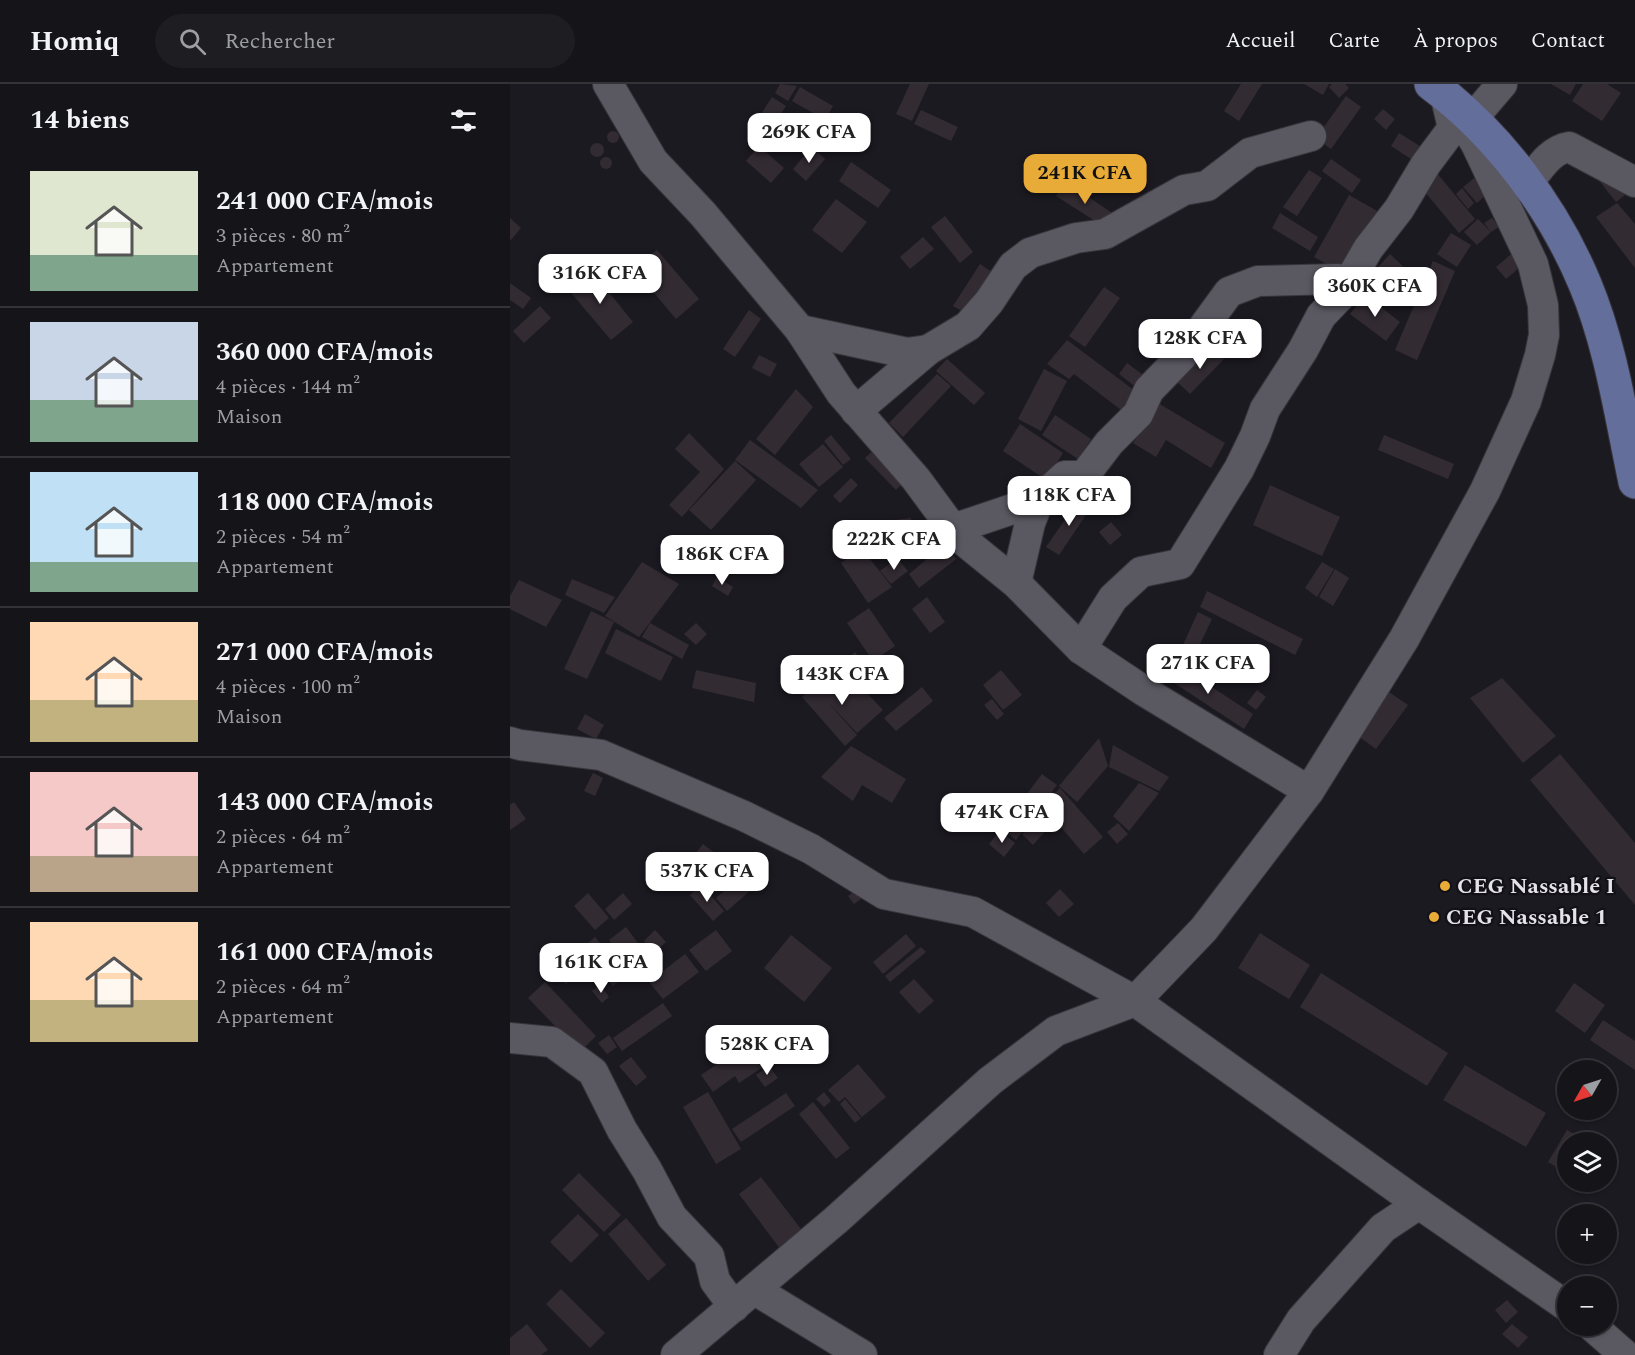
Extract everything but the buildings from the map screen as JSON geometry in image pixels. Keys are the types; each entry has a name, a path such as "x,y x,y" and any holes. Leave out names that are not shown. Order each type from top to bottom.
{"main road":[{"path":"1438,90 1472,119 1497,145 1528,183 1563,239 1585,284 1603,338 1635,482"}],"street":[{"path":"608,84 652,161 703,214 800,330 841,393 916,479 958,536 1016,583 1081,649 1144,691 1309,790"},
{"path":"1472,119 1502,84"},
{"path":"1081,649 1113,598 1141,572 1180,564 1239,469 1265,409 1303,350 1321,316 1344,292 1368,249 1399,209 1426,164 1453,128 1438,90"},
{"path":"676,1355 744,1299 990,1081 1056,1031 1135,1001 1204,929 1309,790 1404,639 1485,490 1527,401 1544,335 1543,305 1533,264 1476,144 1438,90"},
{"path":"856,411 928,350 968,326 989,302 1013,266 1030,253 1076,238 1105,234 1184,190 1207,186 1250,153 1311,136"},
{"path":"1528,183 1553,154 1561,148 1569,147 1635,182"},
{"path":"1016,583 1030,523 1039,501 1065,476 1084,476 1109,443 1138,414 1149,390 1183,355 1229,292 1258,281 1338,279 1350,282"},
{"path":"800,330 907,352 928,350"},
{"path":"953,529 1039,501"},
{"path":"510,742 602,755 744,816 811,849 884,894 973,912 1135,1001 1557,1299"},
{"path":"510,1038 552,1042 593,1072 622,1130 647,1170 672,1218 709,1256 715,1281 744,1299 862,1355"},
{"path":"1279,1355 1301,1320 1383,1228 1419,1204"},
{"path":"1617,1334 1635,1342"},
{"path":"1603,1336 1625,1355"}],"place":[{"name":"CEG Nassablé I","path":"1445,886"},
{"name":"CEG Nassable 1","path":"1434,917"}]}
